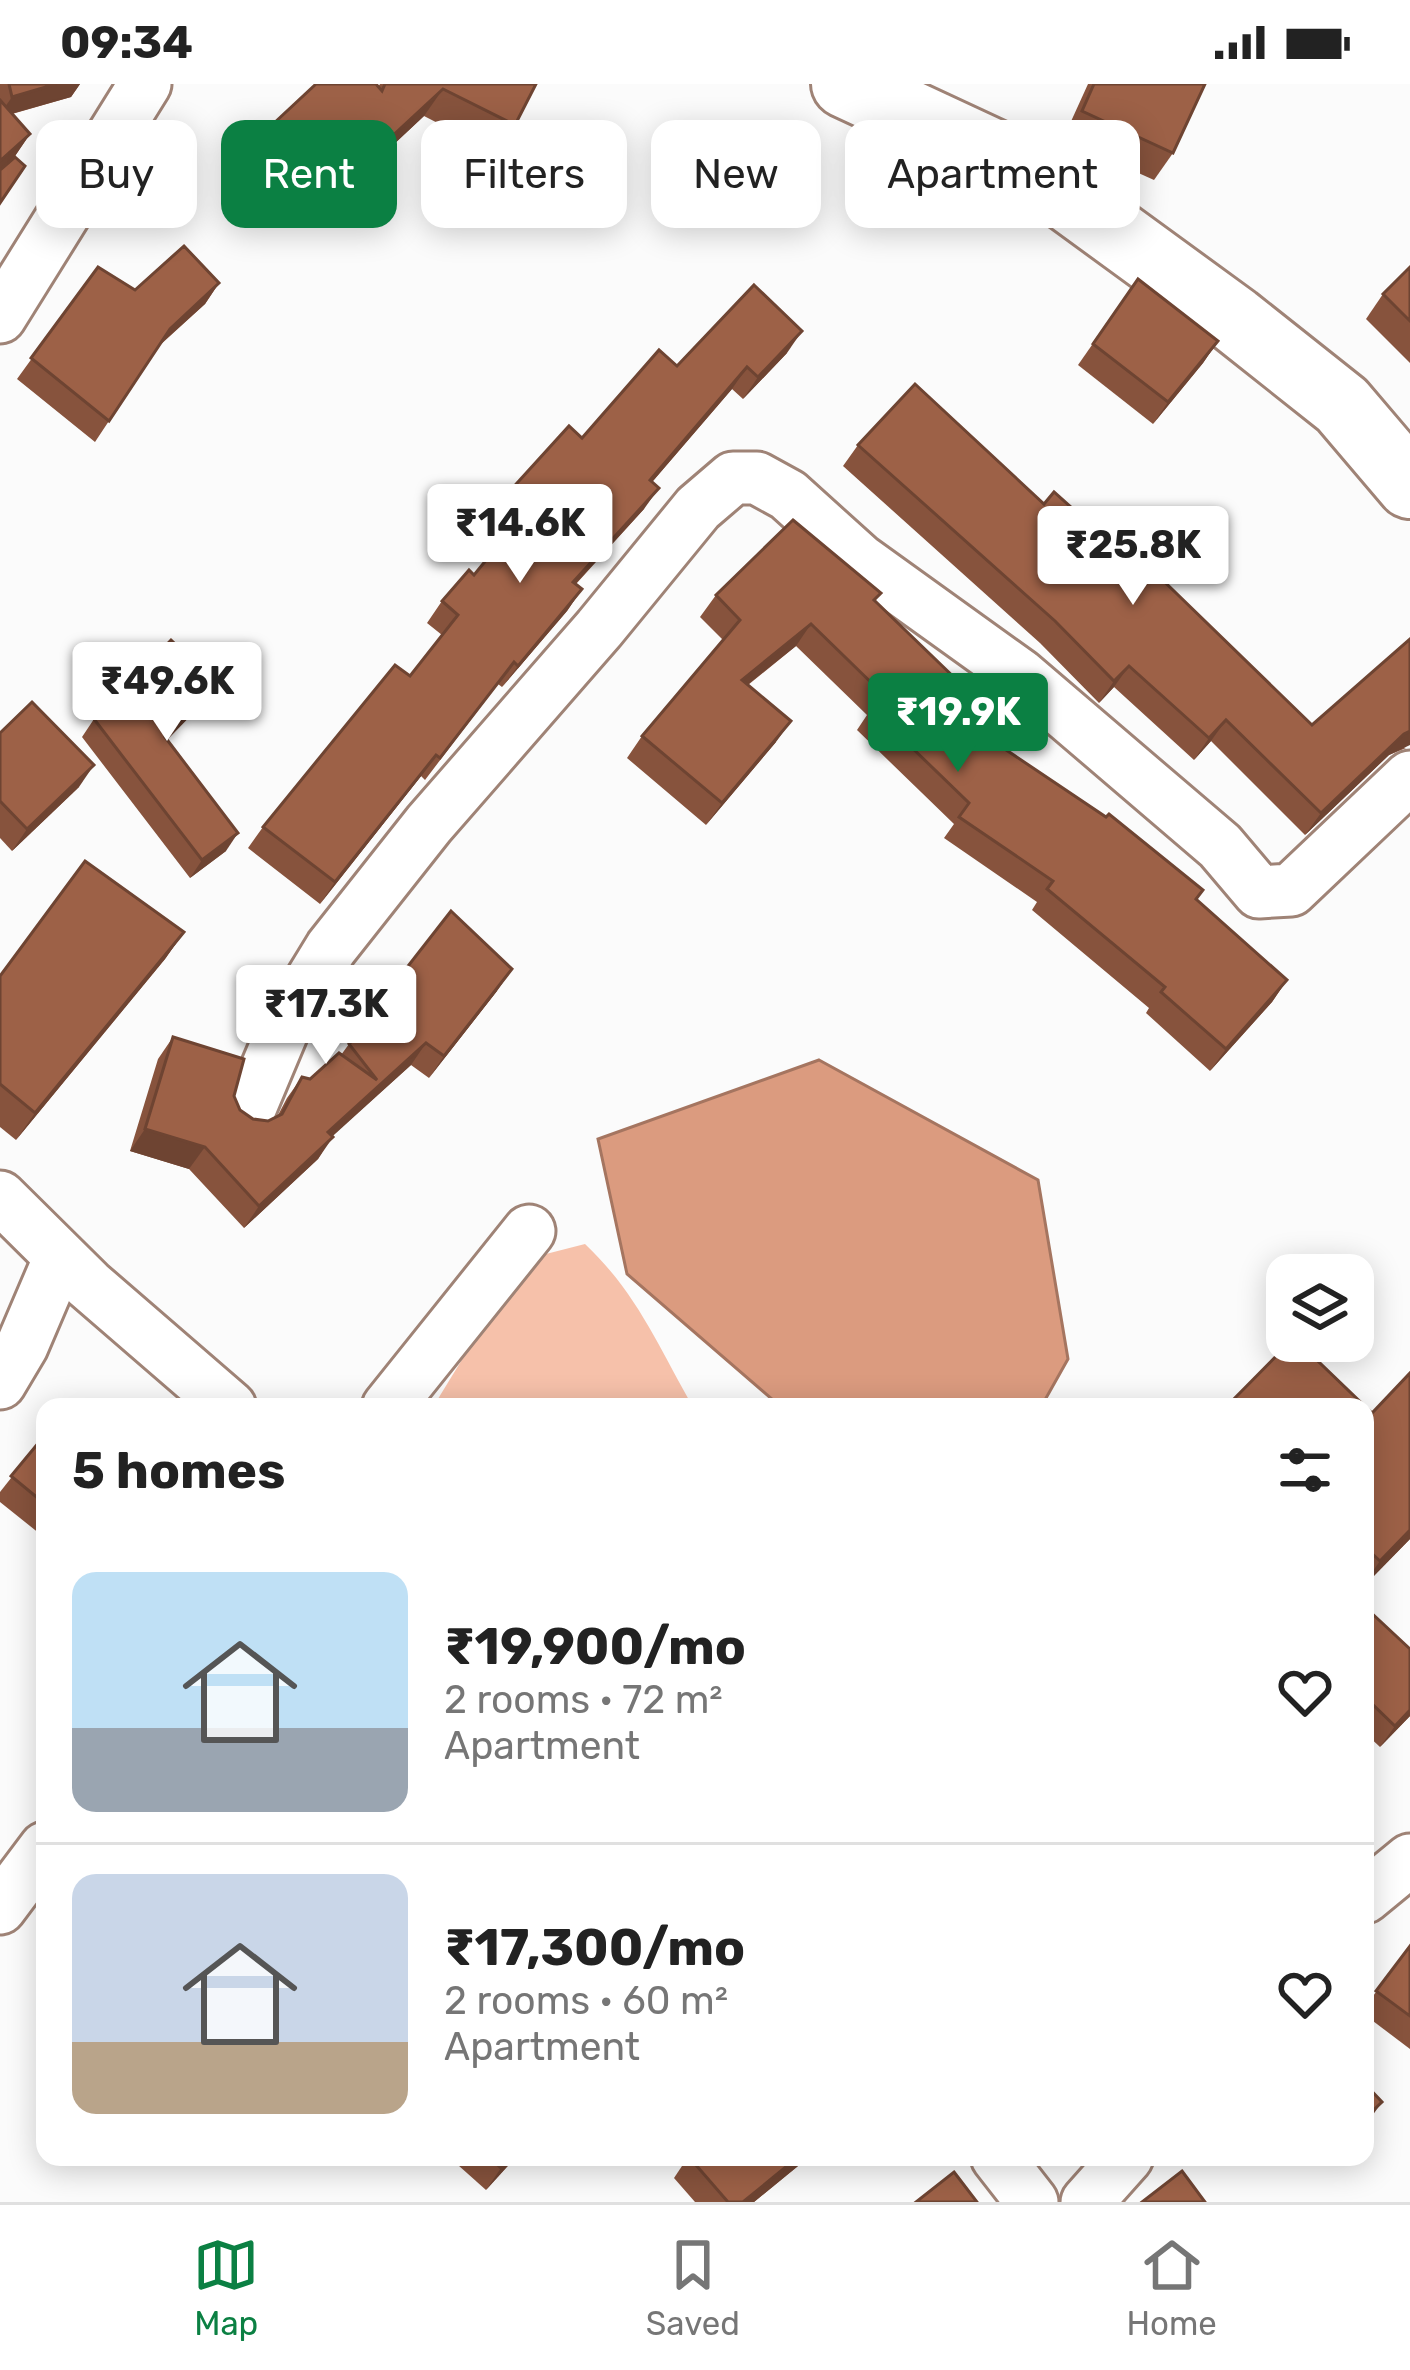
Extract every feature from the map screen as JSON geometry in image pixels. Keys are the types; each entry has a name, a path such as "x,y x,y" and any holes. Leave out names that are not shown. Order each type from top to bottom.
{"main road":[{"path":"845,84 1028,169 1235,320 1342,406 1410,485"}],"street":[{"path":"0,317 145,84"},
{"path":"248,1113 287,1020 332,948 429,824 698,508 734,478 757,478 788,495 860,560 1020,675 1220,845 1259,892 1292,890 1410,777"},
{"path":"0,1197 60,1257 220,1398"},
{"path":"395,1398 529,1232"},
{"path":"0,1383 22,1346 60,1257"},
{"path":"0,1908 36,1860"},
{"path":"1374,1890 1410,1860"},
{"path":"1004,2166 1032,2202"},
{"path":"1087,2202 1119,2166"}],"shaded area":[{"path":"819,1060 1038,1180 1068,1359 1046,1398 771,1398 627,1274 598,1139"},
{"path":"585,1244 633,1301 688,1398 439,1398 474,1340 542,1255"}],"building":[{"path":"9,84 56,84 12,97"},
{"path":"316,84 376,84 382,91 385,84 536,84 518,120 505,120 443,89 397,132 397,120 277,120"},
{"path":"1094,84 1205,84 1173,153 1140,138 1140,120 1102,120 1082,111"},
{"path":"0,100 30,134 0,161"},
{"path":"15,157 25,166 0,203 0,170"},
{"path":"184,246 219,283 170,329 109,421 31,358 98,267 135,290"},
{"path":"1410,267 1410,321 1383,294"},
{"path":"1138,279 1218,341 1168,402 1093,344"},
{"path":"754,285 802,331 758,377 747,367 650,480 659,488 573,582 582,589 518,666 514,662 335,882 263,827 395,665 410,676 458,615 442,601 469,570 474,575 527,510 508,493 569,426 582,438 659,350 677,366"},
{"path":"915,384 1044,504 1054,492 1137,566 1143,561 1312,725 1410,639 1410,731 1321,813 1226,720 1209,738 1129,666 1114,681 1055,621 858,445"},
{"path":"793,520 881,593 874,600 991,713 975,729 1106,817 1109,814 1203,890 1196,899 1287,980 1226,1049 1161,992 1165,987 1047,889 1053,881 959,817 969,803 872,709 885,696 811,624 742,680 791,721 722,803 642,736 740,620 716,595"},
{"path":"171,640 217,684 165,737 238,833 202,860 94,719"},
{"path":"32,702 94,765 27,829 0,801 0,733"},
{"path":"85,861 184,932 35,1113 0,1084 0,976"},
{"path":"451,911 512,969 444,1056 426,1043 328,1132 333,1137 259,1206 205,1147 145,1129 173,1037 244,1059 234,1096 240,1110 253,1119 268,1121 282,1114 302,1077 310,1079 339,1053 377,1080 349,1044 384,1012 376,1007"},
{"path":"1270,1362 1319,1362 1356,1398 1235,1398"},
{"path":"1410,1373 1410,1530 1380,1561 1374,1555 1374,1411"},
{"path":"36,1446 36,1497 11,1476"},
{"path":"1374,1615 1410,1649 1410,1710 1395,1726 1374,1706"},
{"path":"1410,1946 1410,2016 1376,1991"},
{"path":"697,2166 787,2166 743,2202 728,2202"},
{"path":"1182,2171 1205,2202 1142,2202"},
{"path":"954,2172 977,2202 916,2202"}]}
